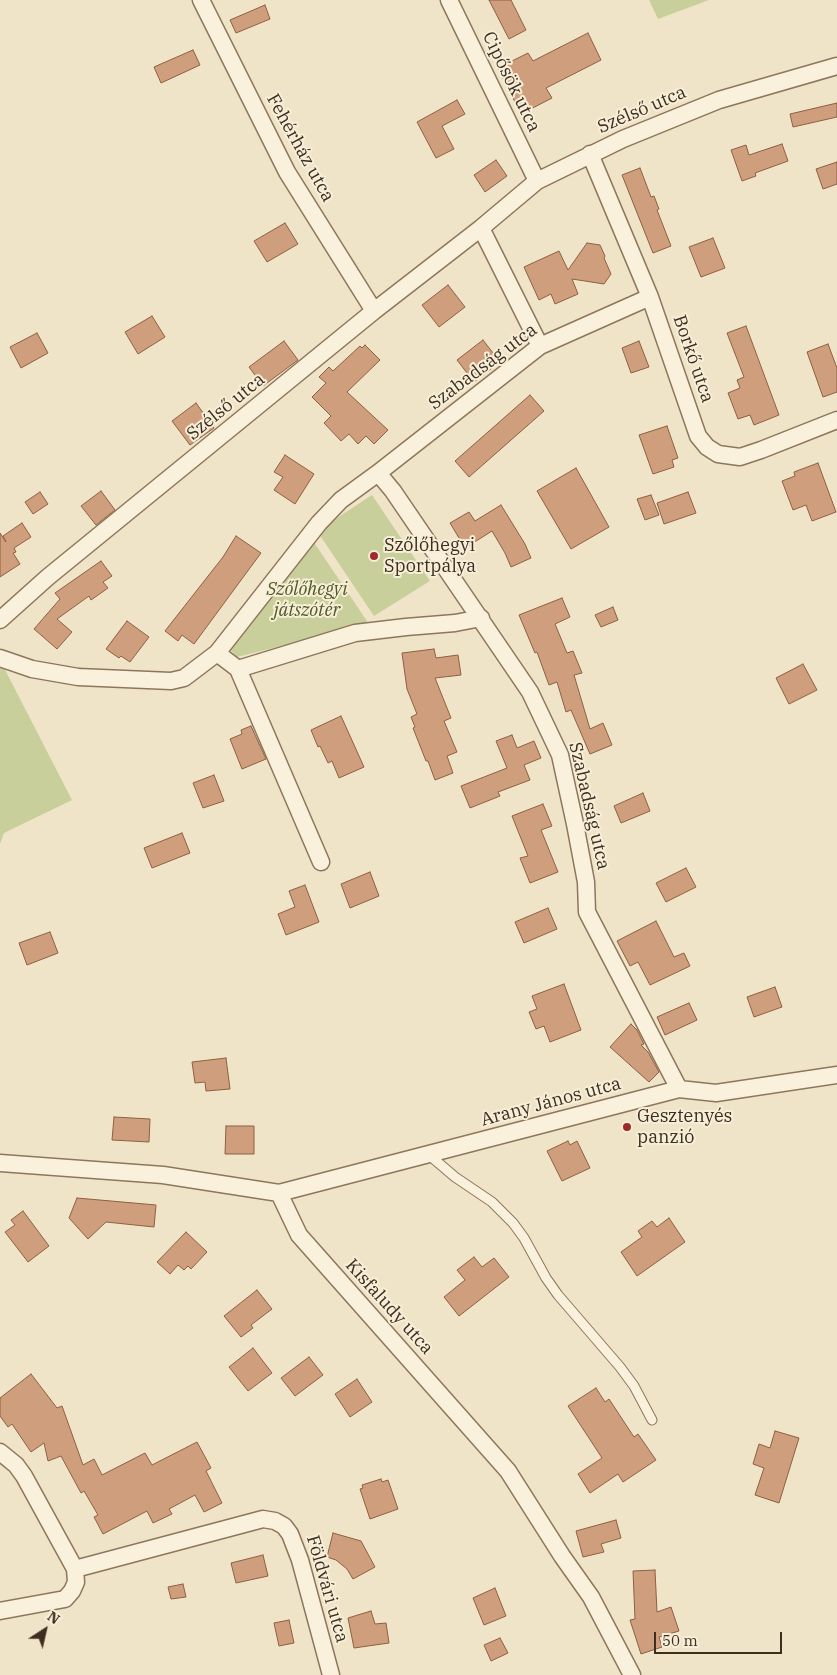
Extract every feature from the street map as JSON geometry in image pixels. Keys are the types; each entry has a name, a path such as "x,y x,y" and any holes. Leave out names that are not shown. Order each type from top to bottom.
{"street":[{"name":"Fehérház utca","path":"200,0 287,172 374,311"},
{"name":"Cipősök utca","path":"449,0 537,181"},
{"name":"Szélső utca","path":"0,620 48,577 374,311 537,181 623,139 719,100 837,66"},
{"name":"Borkő utca","path":"590,154 650,297 698,436 707,447 718,454 740,457 837,420"},
{"path":"480,228 540,346"},
{"name":"Szabadság utca","path":"0,658 32,669 78,677 170,681 184,678 217,653 319,523 341,500 540,346 650,297"},
{"name":"Szabadság utca","path":"378,473 393,491 530,692 560,755 576,824 586,882 587,912 679,1089"},
{"path":"238,669 355,634 481,618"},
{"path":"217,653 238,669 320,862"},
{"name":"Arany János utca","path":"279,1193 679,1089 716,1093 837,1075"},
{"path":"0,1163 163,1175 279,1193"},
{"name":"Kisfaludy utca","path":"279,1193 299,1235 508,1470 562,1556 591,1597 632,1675"},
{"path":"0,1452 16,1465 24,1476 75,1569 76,1582 72,1591 65,1599 0,1611"},
{"name":"Földvári utca","path":"75,1569 263,1519 276,1521 284,1526 290,1534 300,1560 331,1675"}],"lane":[{"path":"428,1154 455,1177 492,1202 513,1223 558,1295 634,1386 652,1420"}],"green space":[{"path":"649,0 709,0 658,19"},
{"name":"Szőlőhegyi Sportpálya","path":"372,495 430,581 374,616 317,531"},
{"name":"Szőlőhegyi játszótér","path":"309,535 369,624 237,657 226,645"},
{"path":"0,660 72,800 4,833 0,844"}],"building":[{"path":"489,0 511,0 526,30 509,39"},
{"path":"265,5 270,19 236,33 230,20"},
{"path":"588,33 601,60 546,88 552,98 521,114 498,68 528,53 533,61"},
{"path":"193,50 200,65 161,83 154,67"},
{"path":"457,100 465,114 442,126 454,149 436,158 417,122"},
{"path":"837,103 837,117 793,127 790,114"},
{"path":"782,144 788,161 755,173 756,176 742,181 731,150 746,145 749,155"},
{"path":"496,160 507,176 485,192 474,175"},
{"path":"837,162 837,184 823,189 816,169"},
{"path":"640,168 651,197 654,196 659,209 657,210 671,246 653,253 622,175"},
{"path":"285,223 298,244 267,262 254,241"},
{"path":"713,238 725,268 701,277 689,247"},
{"path":"587,243 600,245 605,256 604,258 611,274 604,284 572,279 578,294 555,304 551,294 539,300 524,267 559,251 568,270"},
{"path":"448,285 465,307 439,327 422,305"},
{"path":"152,316 165,337 138,354 125,332"},
{"path":"746,326 779,415 754,425 750,415 738,419 728,393 740,388 737,380 744,377 727,333"},
{"path":"37,333 48,353 21,368 10,347"},
{"path":"483,340 500,362 474,382 457,360"},
{"path":"284,341 298,360 263,386 249,367"},
{"path":"639,341 649,367 631,373 622,348"},
{"path":"828,344 837,368 837,392 823,397 807,352"},
{"path":"365,345 380,360 347,392 388,430 374,444 366,436 358,444 349,434 341,441 324,423 331,416 312,397 326,383 319,377 329,367 333,371 360,346 362,348"},
{"path":"530,395 544,411 469,477 455,461"},
{"path":"196,403 214,428 190,445 172,421"},
{"path":"667,426 678,458 672,460 674,467 653,474 639,435"},
{"path":"285,455 314,474 295,504 274,490 283,477 274,472"},
{"path":"818,463 836,512 812,521 806,505 793,510 782,481 795,476 794,472"},
{"path":"576,468 609,527 571,549 537,491"},
{"path":"101,491 115,510 96,525 81,506"},
{"path":"40,492 48,504 33,514 25,502"},
{"path":"688,492 696,513 664,524 657,503"},
{"path":"651,495 659,515 645,520 637,499"},
{"path":"501,505 525,544 531,558 511,567 492,531 465,548 450,523 469,512 475,521"},
{"path":"22,523 31,537 14,548 16,552 13,553 20,564 0,577 0,533 6,542 3,536"},
{"path":"236,536 261,553 194,644 182,635 178,641 165,631 223,557"},
{"path":"101,561 112,576 103,582 108,588 91,600 89,596 57,619 72,632 57,649 34,629 60,599 55,593"},
{"path":"562,598 570,617 555,624 567,653 573,651 582,673 574,675 590,729 603,723 612,745 590,754 571,710 566,712 557,682 549,685 537,652 535,653 519,615"},
{"path":"613,607 618,620 601,627 595,615"},
{"path":"127,621 149,637 130,662 121,656 119,658 106,649"},
{"path":"434,649 436,658 458,655 461,675 435,678 451,718 444,721 457,752 447,756 453,773 435,780 413,728 415,727 411,717 417,714 407,689 402,653"},
{"path":"803,664 817,690 789,704 776,678"},
{"path":"341,716 364,767 339,778 332,761 328,763 320,746 318,747 311,730"},
{"path":"251,726 266,759 242,769 230,739 242,734 241,730"},
{"path":"512,735 517,748 534,741 541,758 524,765 530,780 498,792 500,796 470,808 461,786 507,768 496,741"},
{"path":"214,775 224,801 203,808 193,783"},
{"path":"643,793 650,811 621,823 614,806"},
{"path":"543,804 552,826 541,830 558,872 530,883 520,858 528,856 512,816"},
{"path":"182,833 190,853 152,868 144,848"},
{"path":"686,868 696,887 666,902 656,883"},
{"path":"370,872 379,896 350,908 341,884"},
{"path":"305,885 319,922 286,935 278,914 295,907 289,891"},
{"path":"548,908 557,929 524,943 515,922"},
{"path":"656,921 674,957 684,953 690,966 650,985 638,962 630,966 617,941"},
{"path":"50,932 58,953 27,965 19,943"},
{"path":"564,984 581,1030 550,1042 544,1026 536,1029 529,1012 537,1009 532,996"},
{"path":"775,987 782,1007 754,1017 747,997"},
{"path":"689,1003 697,1020 665,1035 657,1017"},
{"path":"631,1024 637,1030 644,1044 641,1045 648,1052 659,1072 649,1082 610,1047"},
{"path":"226,1058 230,1089 206,1091 205,1082 195,1083 192,1062"},
{"path":"114,1117 150,1119 149,1142 112,1140"},
{"path":"226,1126 254,1126 254,1154 225,1154"},
{"path":"568,1141 570,1145 577,1141 590,1168 562,1181 547,1151"},
{"path":"77,1198 156,1205 154,1227 106,1222 88,1239 69,1218"},
{"path":"23,1211 49,1246 28,1262 5,1232 15,1225 11,1220"},
{"path":"669,1218 685,1242 637,1276 621,1252 642,1237 638,1231 652,1221 657,1227"},
{"path":"186,1232 207,1252 191,1269 188,1266 184,1270 178,1265 170,1274 157,1262"},
{"path":"474,1257 482,1267 494,1258 509,1277 459,1316 444,1297 465,1280 457,1270"},
{"path":"257,1290 272,1309 251,1325 253,1328 241,1337 224,1316"},
{"path":"253,1348 272,1373 248,1391 229,1367"},
{"path":"309,1357 323,1375 295,1396 281,1378"},
{"path":"31,1374 57,1408 62,1406 83,1465 94,1459 102,1475 145,1453 152,1465 197,1442 211,1468 206,1471 222,1503 204,1512 195,1495 169,1509 172,1514 153,1523 147,1511 103,1534 94,1517 98,1515 84,1491 81,1493 61,1456 48,1461 44,1443 31,1452 12,1424 8,1427 0,1416 0,1398"},
{"path":"357,1379 372,1402 350,1417 335,1394"},
{"path":"596,1388 605,1402 609,1399 634,1437 638,1434 656,1460 623,1482 618,1474 590,1493 578,1474 602,1458 568,1406"},
{"path":"775,1431 799,1438 779,1503 755,1495 764,1468 753,1464 759,1444 770,1448"},
{"path":"381,1479 382,1482 388,1480 398,1509 370,1519 360,1489 363,1488 362,1485"},
{"path":"616,1520 621,1538 601,1544 604,1552 583,1557 576,1531"},
{"path":"333,1533 361,1541 375,1567 353,1579 347,1569 336,1560 327,1557"},
{"path":"263,1555 268,1576 236,1583 231,1563"},
{"path":"655,1570 657,1612 671,1607 679,1631 659,1637 662,1647 641,1654 630,1620 635,1619 633,1571"},
{"path":"183,1584 186,1597 171,1599 168,1587"},
{"path":"495,1588 506,1616 484,1625 473,1598"},
{"path":"371,1611 375,1624 386,1623 389,1643 354,1648 348,1618"},
{"path":"289,1620 294,1643 279,1646 274,1623"},
{"path":"500,1638 508,1653 491,1661 484,1645"}],"place":[{"name":"Szőlőhegyi Sportpálya","path":"374,556"},
{"name":"Gesztenyés panzió","path":"627,1127"}]}
